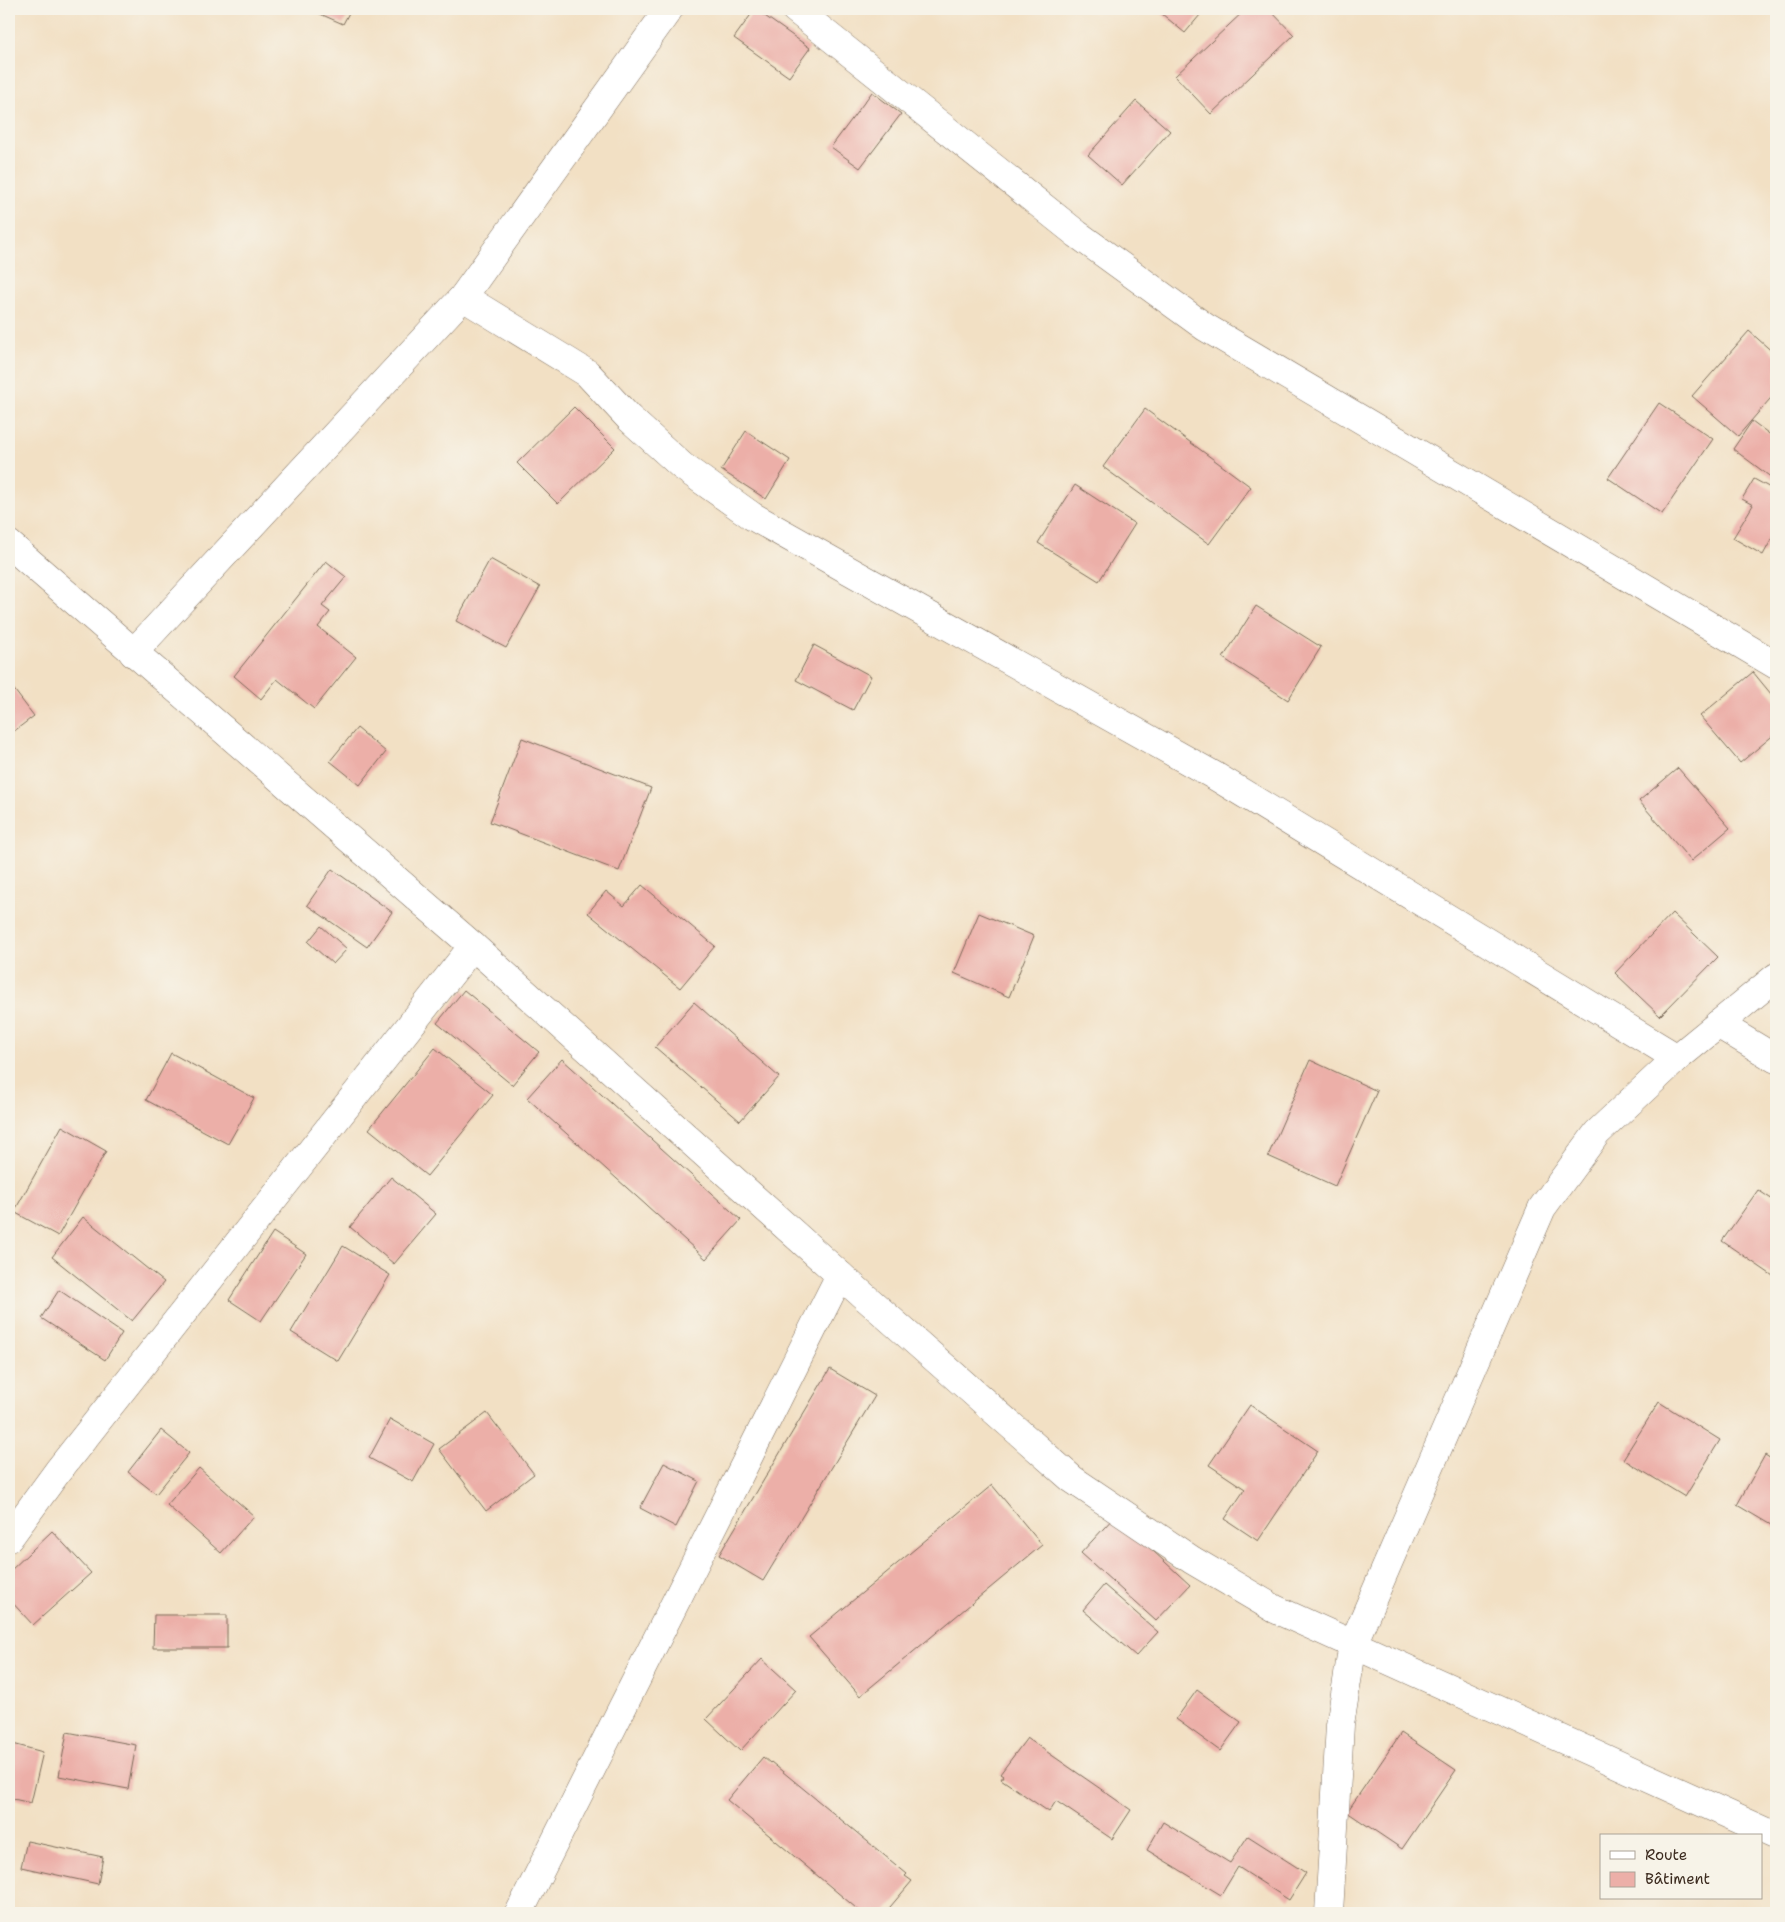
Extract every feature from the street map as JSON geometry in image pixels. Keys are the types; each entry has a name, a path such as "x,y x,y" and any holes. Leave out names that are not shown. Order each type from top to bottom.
{"street":[{"path":"133,653 463,297 669,9"},
{"path":"795,9 1078,234 1204,327 1776,665"},
{"path":"463,297 586,373 630,418 682,466 752,516 1215,776 1677,1058"},
{"path":"9,544 473,946 840,1275 1072,1479 1192,1560 1267,1604 1776,1836"},
{"path":"9,1538 65,1464 473,946"},
{"path":"1329,1913 1340,1725 1353,1644 1542,1208 1597,1133 1677,1058 1776,977"},
{"path":"1718,1024 1776,1060"},
{"path":"519,1913 840,1275"}],"building":[{"path":"309,9 351,9 343,24"},
{"path":"755,9 810,48 789,77 734,38"},
{"path":"1156,9 1205,9 1185,33"},
{"path":"1246,9 1269,9 1294,35 1211,114 1175,76"},
{"path":"872,92 901,114 860,168 831,147"},
{"path":"1136,101 1170,131 1122,185 1088,155"},
{"path":"1749,331 1776,355 1776,392 1738,436 1692,396"},
{"path":"1659,403 1713,439 1662,514 1608,478"},
{"path":"574,407 615,448 558,504 517,463"},
{"path":"1145,409 1251,487 1209,544 1103,467"},
{"path":"1752,421 1776,439 1776,481 1733,449"},
{"path":"746,431 790,460 766,499 721,470"},
{"path":"1754,479 1776,491 1776,531 1763,555 1733,538 1753,505 1742,499"},
{"path":"1075,485 1135,524 1099,581 1038,543"},
{"path":"490,559 540,587 506,648 456,621"},
{"path":"326,561 346,577 322,606 330,612 318,627 356,657 314,709 277,679 261,699 234,676"},
{"path":"1256,606 1321,647 1288,700 1223,658"},
{"path":"814,645 871,676 853,710 796,680"},
{"path":"1753,672 1776,700 1776,733 1740,763 1700,716"},
{"path":"9,683 34,716 9,735"},
{"path":"357,728 386,752 360,785 330,761"},
{"path":"522,738 651,788 619,871 490,822"},
{"path":"1678,768 1730,828 1691,861 1639,801"},
{"path":"332,869 392,912 367,947 307,905"},
{"path":"642,885 715,946 680,988 588,913 606,891 624,906"},
{"path":"979,913 1034,936 1009,997 954,973"},
{"path":"1672,913 1718,957 1660,1016 1615,973"},
{"path":"321,926 347,949 333,964 308,942"},
{"path":"464,990 539,1052 512,1085 437,1023"},
{"path":"694,1002 779,1077 740,1121 655,1047"},
{"path":"435,1048 493,1095 427,1176 369,1129"},
{"path":"171,1053 254,1098 228,1144 146,1100"},
{"path":"562,1059 741,1220 706,1259 527,1098"},
{"path":"1310,1060 1377,1091 1335,1186 1268,1156"},
{"path":"62,1126 106,1151 58,1236 14,1212"},
{"path":"391,1177 436,1214 394,1264 350,1227"},
{"path":"1758,1190 1776,1202 1776,1278 1722,1241"},
{"path":"83,1217 164,1282 132,1321 52,1257"},
{"path":"273,1232 306,1254 261,1321 229,1300"},
{"path":"343,1246 390,1275 338,1361 291,1332"},
{"path":"59,1290 122,1333 105,1360 41,1318"},
{"path":"830,1369 875,1396 763,1581 719,1555"},
{"path":"1659,1402 1720,1440 1685,1497 1623,1459"},
{"path":"1250,1405 1318,1451 1258,1541 1225,1519 1245,1489 1209,1465"},
{"path":"487,1413 534,1474 486,1511 439,1449"},
{"path":"390,1419 434,1444 413,1482 369,1458"},
{"path":"161,1430 189,1453 156,1494 128,1472"},
{"path":"1765,1455 1776,1462 1776,1528 1737,1505"},
{"path":"664,1463 699,1481 676,1527 640,1508"},
{"path":"199,1468 254,1516 221,1553 167,1505"},
{"path":"992,1485 1042,1545 860,1696 809,1637"},
{"path":"1115,1516 1190,1585 1156,1621 1081,1553"},
{"path":"52,1531 91,1573 33,1625 9,1599 9,1572"},
{"path":"1104,1585 1158,1632 1136,1656 1083,1610"},
{"path":"154,1615 227,1615 227,1648 153,1648"},
{"path":"762,1659 796,1690 740,1751 706,1719"},
{"path":"1197,1690 1241,1722 1220,1751 1176,1719"},
{"path":"67,1732 136,1745 128,1789 59,1776"},
{"path":"1401,1733 1456,1770 1402,1849 1347,1812"},
{"path":"1027,1738 1131,1810 1112,1839 1056,1801 1049,1812 1001,1779 1003,1776 1000,1774"},
{"path":"9,1743 43,1752 31,1803 9,1798"},
{"path":"763,1757 907,1874 905,1876 912,1881 885,1913 862,1913 727,1800"},
{"path":"1163,1822 1230,1863 1248,1836 1306,1873 1289,1900 1238,1867 1221,1895 1147,1850"},
{"path":"27,1841 103,1857 98,1884 21,1867"}]}
